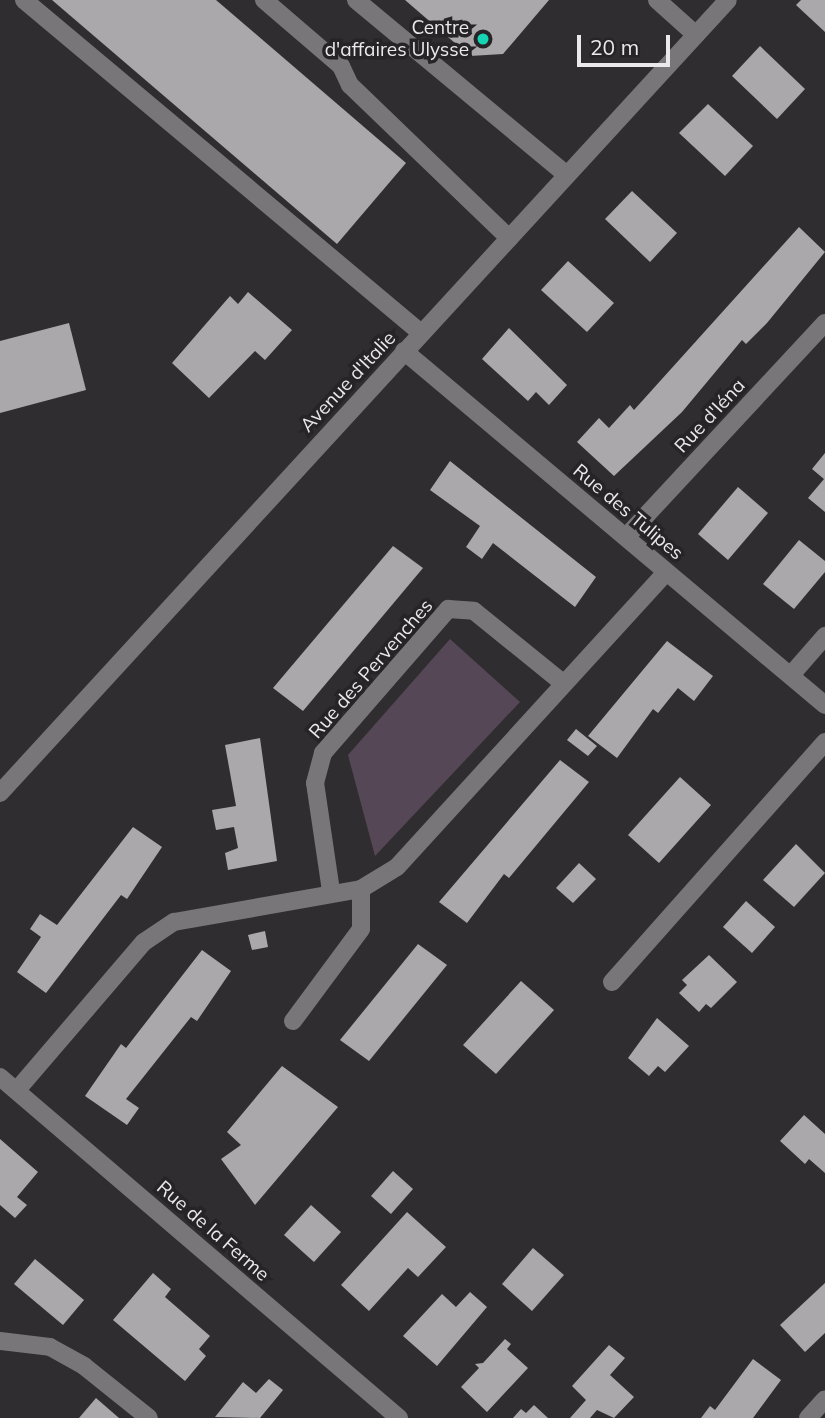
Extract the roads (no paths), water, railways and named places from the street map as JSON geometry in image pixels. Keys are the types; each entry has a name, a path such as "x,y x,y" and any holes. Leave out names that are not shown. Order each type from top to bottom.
{"street":[{"path":"24,0 421,333"},
{"path":"264,0 341,66 350,85 509,238"},
{"path":"356,0 567,175"},
{"path":"657,0 696,35"},
{"name":"Avenue d'Italie","path":"0,793 7,778 728,0"},
{"name":"Rue d'Iéna","path":"626,537 825,323"},
{"name":"Rue des Tulipes","path":"404,351 825,705"},
{"path":"17,1090 144,942 174,922 331,891 361,889 397,867 666,572"},
{"name":"Rue des Pervenches","path":"331,891 316,783 323,753 448,610 474,611 563,683"},
{"path":"791,675 825,635"},
{"path":"612,982 825,742"},
{"path":"293,1021 361,929 361,889"},
{"name":"Rue de la Ferme","path":"0,1077 399,1418"},
{"path":"0,1341 50,1347 84,1366 149,1418"},
{"path":"808,1418 825,1399"}],"place":[{"name":"Centre d'affaires Ulysse","path":"483,39"}]}
